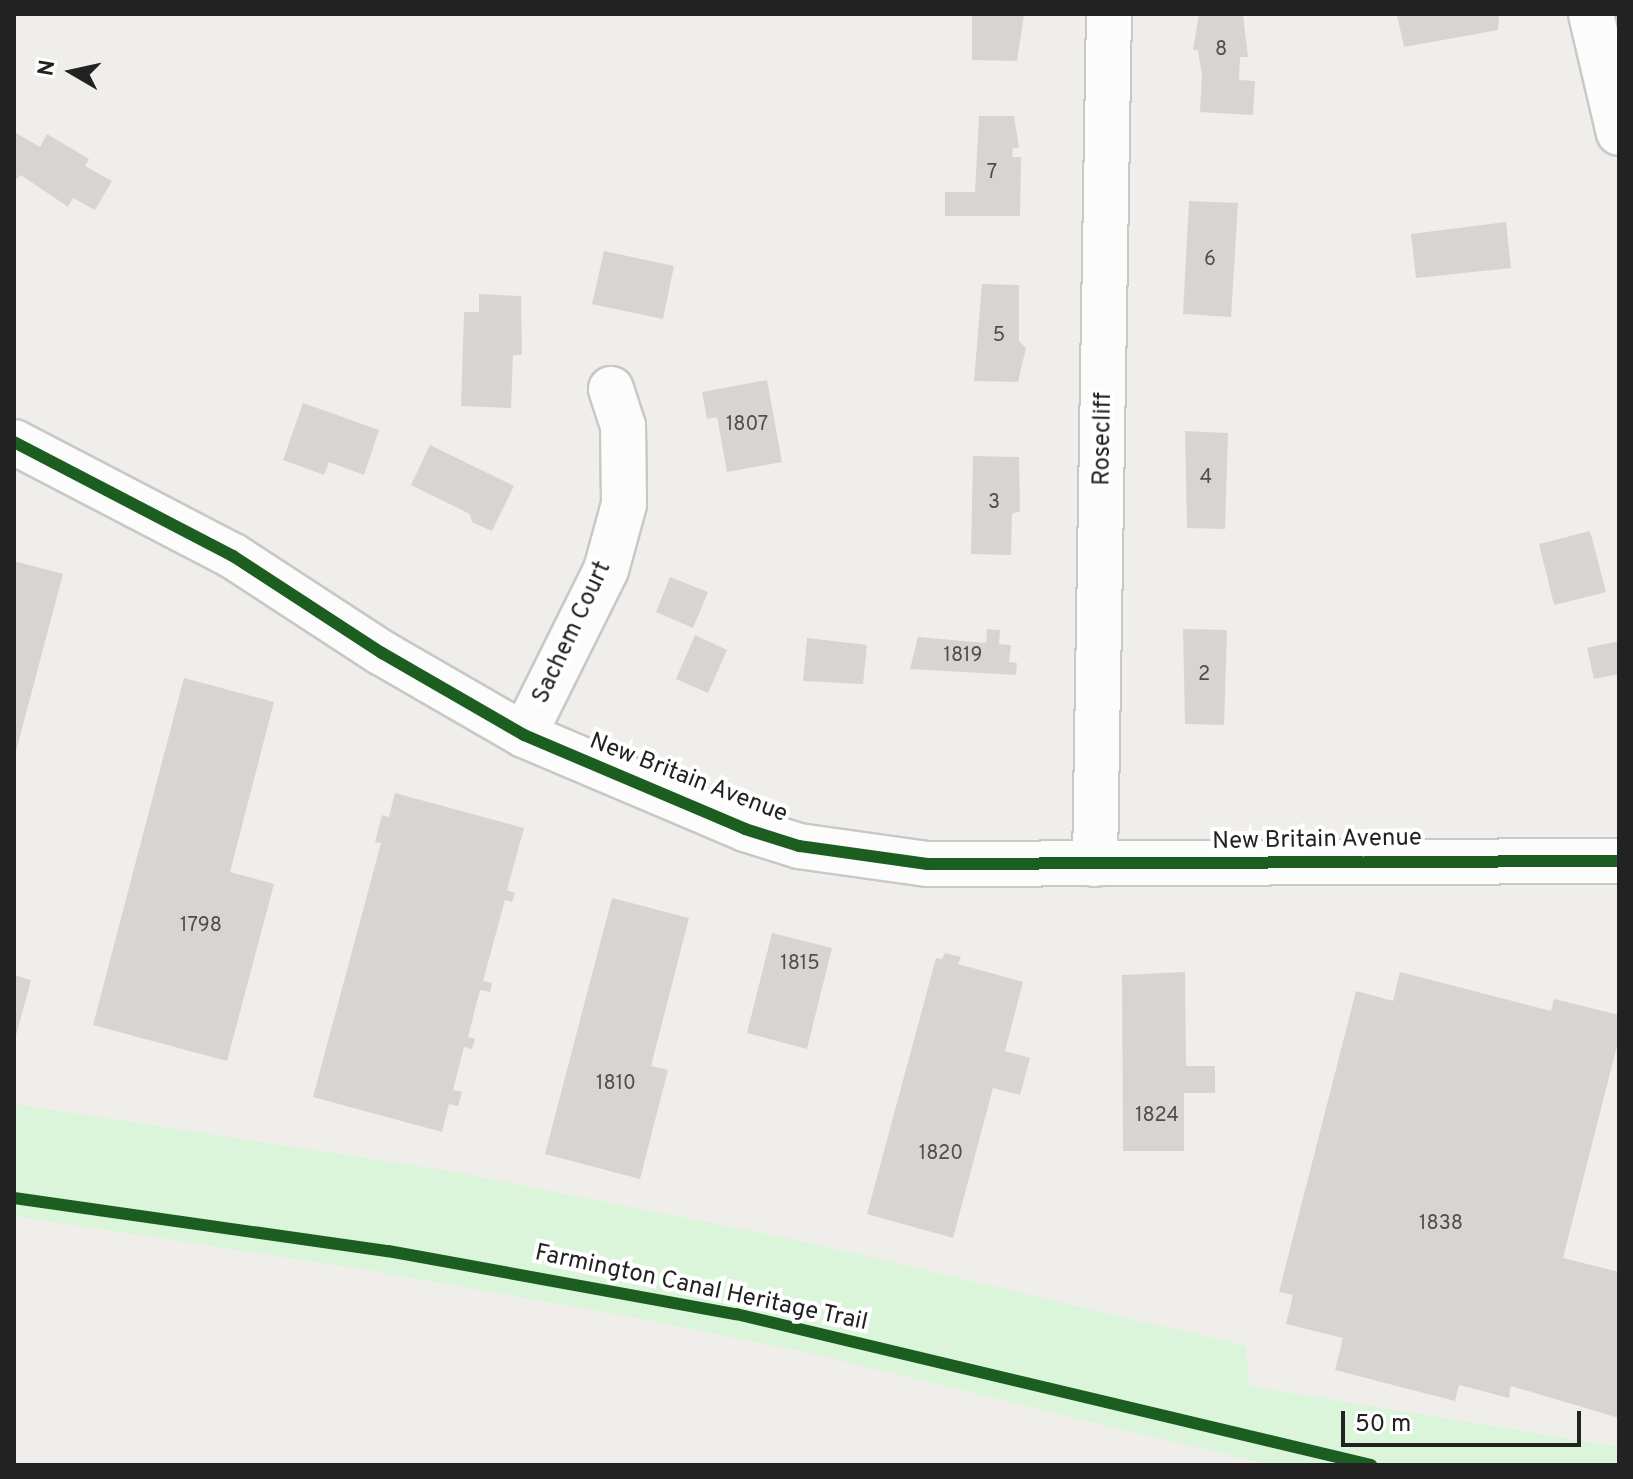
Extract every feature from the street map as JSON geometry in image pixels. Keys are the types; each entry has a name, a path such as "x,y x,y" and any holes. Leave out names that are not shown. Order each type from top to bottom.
{"street":[{"name":"Rosecliff","path":"1095,864 1109,14"},
{"path":"1591,14 1619,133"},
{"name":"Sachem Court","path":"524,735 606,570 624,504 623,426 611,389"},
{"name":"New Britain Avenue","path":"14,442 233,556 382,653 524,735 745,829 799,846 927,864 1619,861"}],"green space":[{"path":"14,1104 456,1172 806,1242 1246,1346 1249,1386 1619,1447 1619,1465 1270,1465 814,1354 643,1319 356,1268 14,1216"}],"building":[{"path":"972,14 1024,15 1017,61 972,60"},
{"path":"1199,14 1243,15 1248,57 1240,57 1239,80 1255,81 1253,115 1200,112 1202,76 1198,50 1193,50"},
{"path":"1499,14 1498,30 1404,47 1397,15"},
{"path":"979,116 1014,116 1019,148 1013,148 1012,157 1021,157 1020,216 945,216 945,192 975,192"},
{"path":"14,132 40,147 47,134 89,159 85,166 112,181 95,210 73,198 68,207 21,175 14,181"},
{"path":"1189,201 1238,203 1231,317 1183,314"},
{"path":"1506,222 1511,268 1416,278 1411,234"},
{"path":"604,251 674,266 663,319 592,304"},
{"path":"982,284 1019,285 1019,341 1026,348 1018,382 974,381"},
{"path":"479,294 521,296 522,355 513,355 511,408 461,406 464,312 479,312"},
{"path":"767,380 782,462 727,472 717,417 707,419 702,392"},
{"path":"303,403 379,430 364,475 329,462 324,475 283,460"},
{"path":"1185,431 1228,433 1225,529 1187,528"},
{"path":"430,445 514,486 492,531 472,522 470,514 411,485"},
{"path":"973,456 1019,457 1020,511 1012,514 1011,555 971,554"},
{"path":"1590,531 1606,592 1554,605 1539,544"},
{"path":"14,561 63,574 15,755 14,755"},
{"path":"670,577 708,592 693,628 656,612"},
{"path":"987,629 1000,630 999,644 1011,645 1009,662 1017,663 1016,675 910,669 918,637 986,643"},
{"path":"1183,629 1227,630 1224,725 1185,724"},
{"path":"695,635 727,650 708,693 676,679"},
{"path":"807,638 867,645 863,684 803,681"},
{"path":"1619,641 1619,674 1594,679 1587,648"},
{"path":"184,678 274,702 230,872 274,884 227,1061 93,1025"},
{"path":"395,793 524,828 507,890 515,893 512,902 505,900 483,981 492,983 490,992 480,990 468,1037 475,1039 472,1049 464,1047 453,1090 462,1092 458,1106 449,1104 442,1132 313,1097 381,843 375,842 382,815 389,817"},
{"path":"612,898 689,918 651,1066 668,1070 640,1179 545,1154"},
{"path":"772,933 832,948 807,1049 747,1033"},
{"path":"945,953 961,957 958,964 1023,982 1005,1051 1030,1058 1020,1095 993,1088 953,1238 867,1214 936,958 942,959"},
{"path":"1185,972 1186,1066 1215,1066 1215,1093 1184,1093 1184,1151 1123,1151 1122,975"},
{"path":"1400,972 1551,1011 1554,999 1619,1015 1619,1038 1563,1258 1619,1272 1619,1418 1511,1386 1509,1398 1459,1385 1455,1401 1335,1370 1343,1338 1286,1324 1293,1295 1279,1292 1356,991 1393,1001"},
{"path":"14,975 31,980 15,1039 14,1039"}],"cycle path":[{"path":"14,442 233,556 382,653 524,735 745,829 799,846 927,864 1619,861"},
{"name":"Farmington Canal Heritage Trail","path":"14,1198 388,1251 736,1314 1371,1465"}]}
